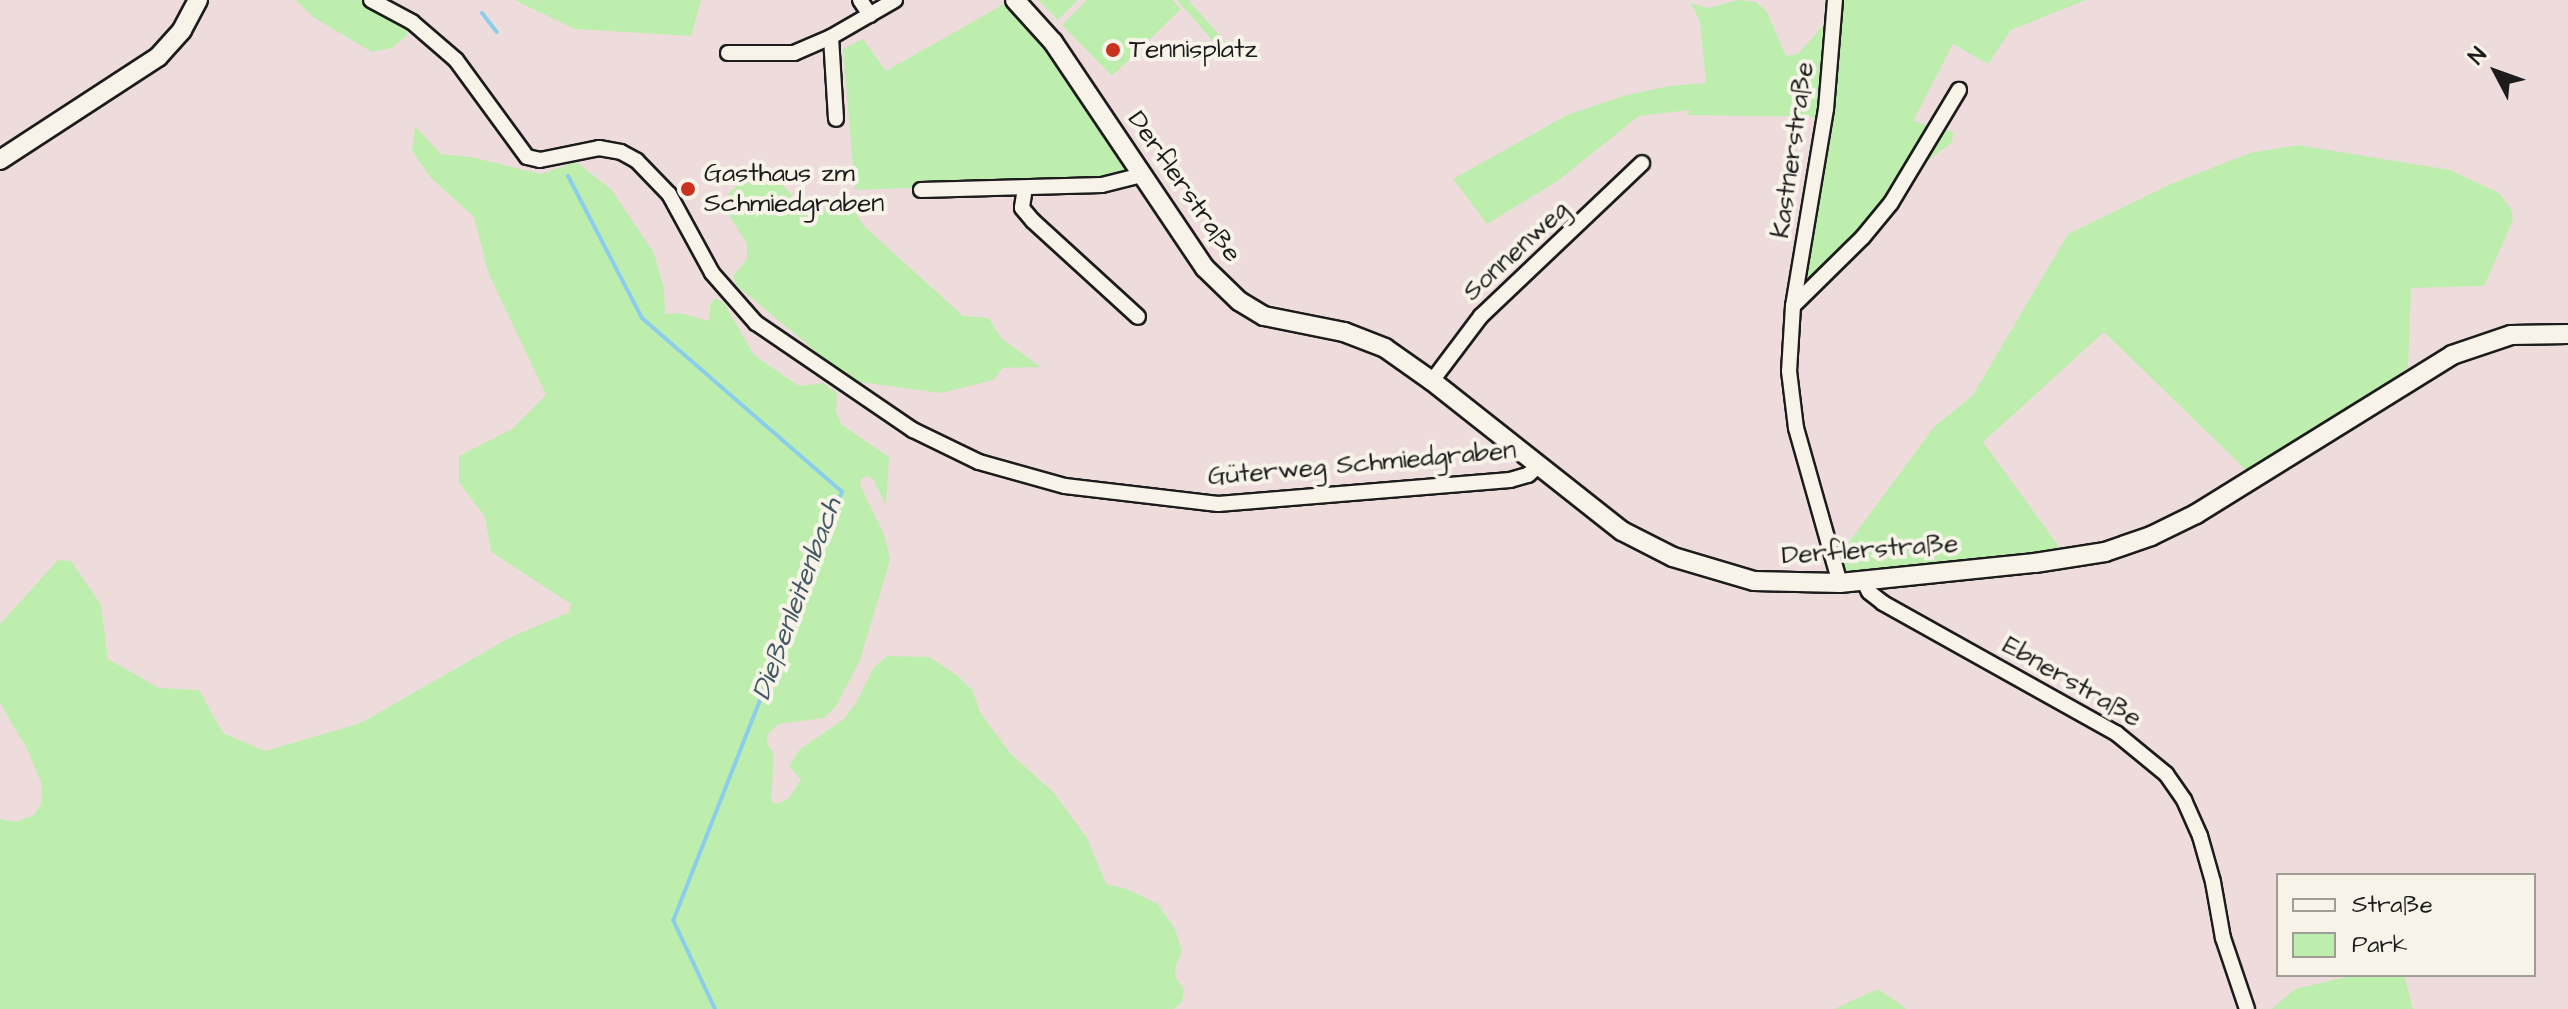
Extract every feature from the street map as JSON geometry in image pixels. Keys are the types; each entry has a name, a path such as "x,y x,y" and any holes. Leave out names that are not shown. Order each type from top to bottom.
{"street":[{"path":"0,160 158,57 182,30 198,0"},
{"name":"Güterweg Schmiedgraben","path":"371,0 412,22 456,60 527,157 540,160 599,148 621,152 637,161 669,194 712,273 743,311 769,333 913,430 968,457 1033,479 1201,503 1250,503 1510,480 1528,475 1537,467"},
{"path":"860,0 870,15"},
{"path":"728,53 794,53 831,37 895,0"},
{"name":"Derflerstraße","path":"1015,0 1045,31 1205,268 1239,301 1274,319 1360,337 1398,356 1612,525 1673,557 1754,581 1840,583 2061,560 2125,545 2196,514 2452,355 2511,335 2568,334"},
{"name":"Kastnerstraße","path":"1835,0 1826,109 1793,306 1789,371 1796,428 1840,583"},
{"path":"831,37 836,119"},
{"path":"1793,306 1863,237 1891,203 1959,90"},
{"name":"Sonnenweg","path":"1432,381 1488,309 1642,163"},
{"path":"921,190 1102,185 1142,175"},
{"path":"1025,188 1022,208 1033,221 1138,317"},
{"name":"Ebnerstraße","path":"1863,580 1869,592 1883,603 2116,733 2166,774 2184,800 2206,851 2223,938 2247,1009"}],"green space":[{"path":"296,0 362,0 403,23 408,35 392,48 372,52 313,17"},
{"path":"514,0 701,0 691,36 575,29"},
{"name":"Tennisplatz","path":"1038,0 1078,0 1058,20"},
{"name":"Tennisplatz","path":"1087,0 1172,0 1181,9 1112,76 1062,25"},
{"path":"1177,0 1188,0 1226,42 1219,48"},
{"path":"1738,0 1756,2 1767,12 1786,56 1798,54 1830,18 1821,117 1687,115 1690,110 1639,116 1556,182 1487,224 1453,179 1567,115 1623,96 1669,86 1706,83 1700,22 1691,3 1708,8"},
{"path":"1839,0 2086,0 2011,30 1988,64 1953,44 1913,121 1953,132 1952,142 1916,170 1812,298 1797,305 1836,85"},
{"path":"1004,4 1042,39 1126,170 1099,181 855,190 843,49 863,39 886,71"},
{"path":"415,126 441,154 471,157 541,174 576,162 611,189 654,253 664,288 665,314 680,313 709,321 710,305 715,298 724,303 754,355 799,386 823,383 837,393 836,411 841,424 889,457 886,505 873,479 867,476 861,479 860,485 885,537 890,560 860,660 836,706 824,718 778,724 768,734 767,743 774,754 771,801 776,804 788,799 801,780 789,766 800,749 844,719 874,667 887,656 929,657 957,675 973,691 980,712 1010,753 1054,793 1087,838 1106,884 1127,889 1158,904 1175,929 1182,951 1175,968 1176,978 1184,990 1182,1002 1174,1009 0,1009 0,819 16,822 34,815 42,802 41,782 27,749 0,703 0,624 58,560 71,561 101,605 108,659 159,688 199,690 223,733 265,751 361,723 511,637 570,612 571,604 491,552 485,517 459,482 459,456 512,429 546,395 488,272 474,217 431,178 412,151"},
{"path":"2298,145 2450,170 2499,193 2511,209 2513,220 2484,286 2411,288 2408,367 2382,388 2248,472 2104,332 1983,442 2063,552 1851,575 1825,575 1934,427 1973,395 2068,234 2171,184 2250,153"},
{"path":"763,172 773,174 797,201 799,212 852,208 865,227 963,316 989,318 1001,338 1041,367 1003,368 993,380 941,393 852,381 737,286 733,276 747,259 747,244 726,210 728,194 747,176"},
{"path":"2346,977 2405,977 2413,1009 2272,1009 2295,989"},
{"path":"1878,989 1907,1009 1834,1009"}],"waterway":[{"name":"Dießenleitenbach","path":"482,13 497,32"},
{"name":"Dießenleitenbach","path":"568,176 642,318 842,492 673,920 715,1009"}],"place":[{"name":"Tennisplatz","path":"1113,50"},
{"name":"Gasthaus zm Schmiedgraben","path":"688,189"}]}
